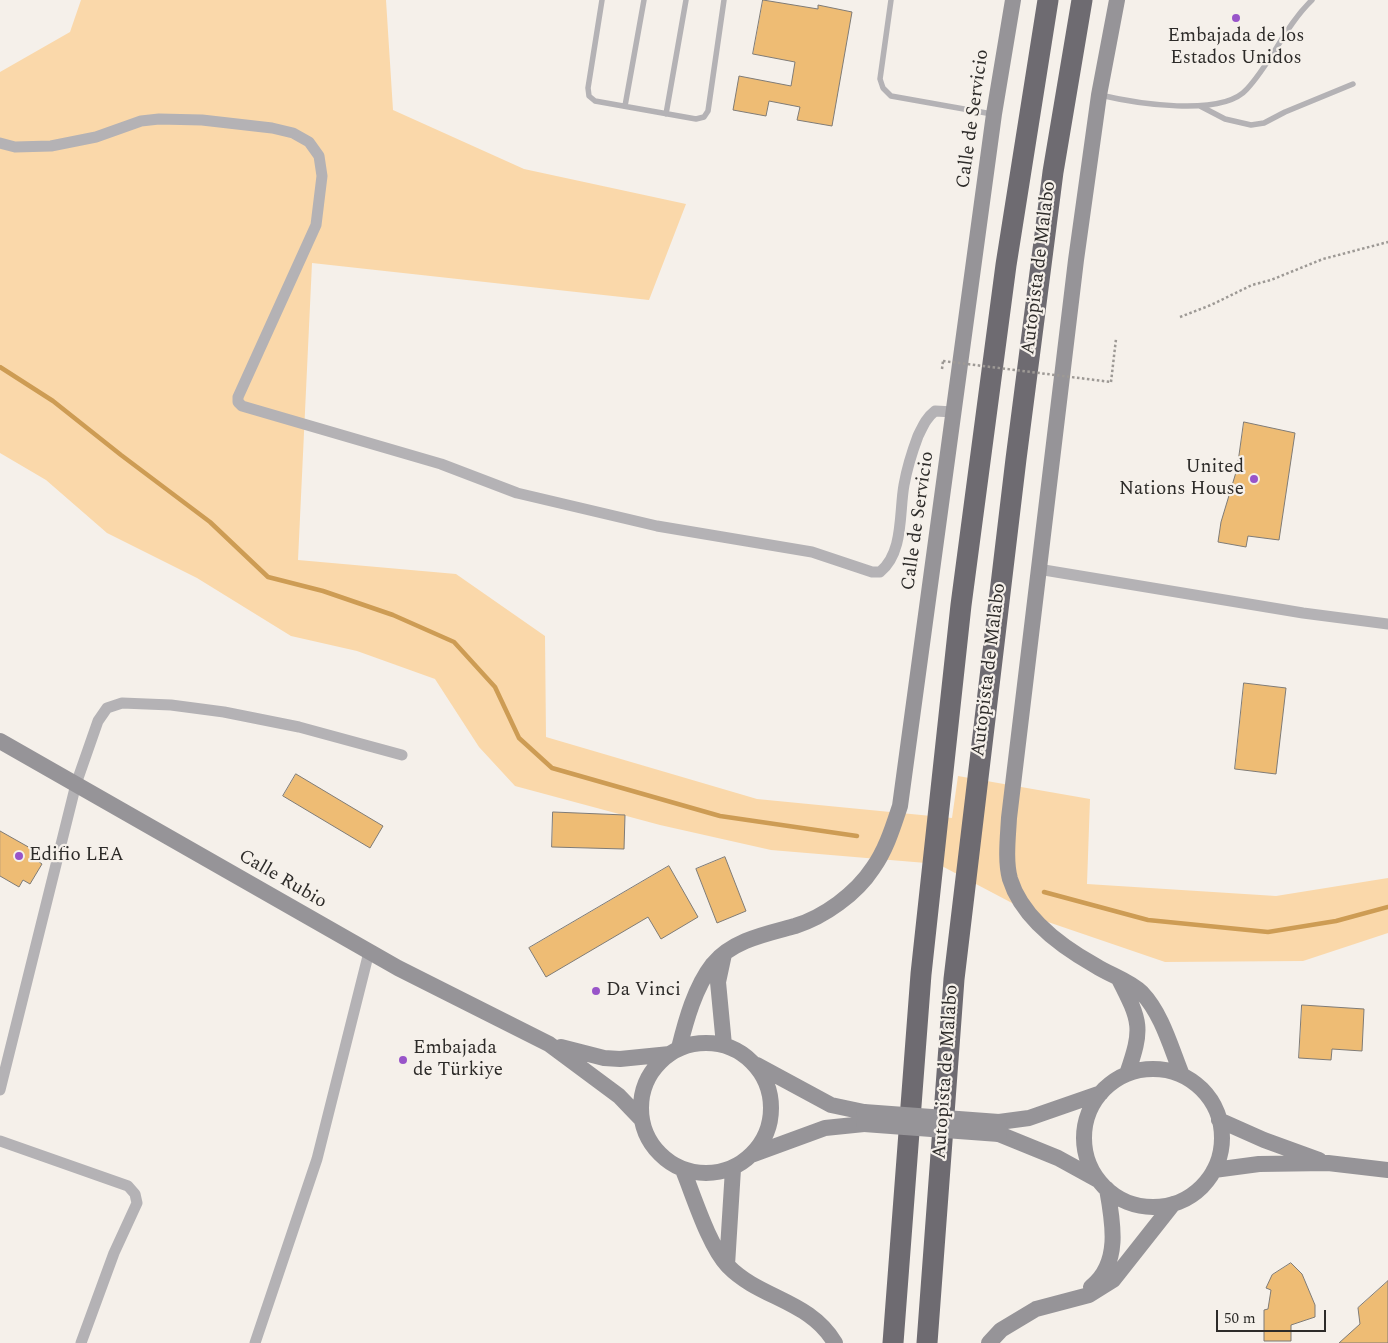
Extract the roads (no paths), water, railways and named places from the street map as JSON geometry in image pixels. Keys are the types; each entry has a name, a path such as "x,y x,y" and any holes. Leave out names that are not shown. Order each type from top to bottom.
{"highway":[{"name":"Autopista de Malabo","path":"894,1343 921,974 961,605 1006,265 1048,0"},
{"name":"Autopista de Malabo","path":"927,1343 956,959 1016,459 1052,182 1082,0"}],"street":[{"name":"Calle de Servicio","path":"675,1051 704,979 714,963 738,945 756,937 798,925 850,895 873,868 889,839 900,806 994,114 1013,0"},
{"path":"1117,0 1099,95 1076,260 1038,569 1009,818 1010,878 1020,901 1039,924 1070,951 1134,987 1147,1000 1160,1022 1182,1075"},
{"path":"0,143 15,147 51,146 96,137 141,121 160,119 202,120 272,128 293,133 309,142 319,156 322,176 316,225 238,397 238,402 242,406 306,426 441,464 517,493 657,526 781,545 812,552 872,572 880,572 886,568 893,554 904,485 912,452 925,422 935,411 954,412"},
{"path":"1038,569 1312,615 1388,624"},
{"path":"0,1090 76,784 98,721 107,708 122,702 224,712 299,727 402,755"},
{"name":"Calle Rubio","path":"0,741 369,952 549,1044 619,1096 642,1120"},
{"path":"256,1343 317,1159 369,952"},
{"path":"724,954 718,982 724,1045"},
{"path":"1119,980 1134,1008 1139,1027 1136,1048 1127,1074"},
{"name":"Calle Rubio","path":"549,1044 612,1059 675,1051"},
{"path":"864,1118 825,1128 754,1154 733,1169 708,1174 683,1170 663,1159 649,1141 642,1120 641,1101 646,1083 656,1066 675,1051 694,1044 724,1045 740,1052 753,1063 831,1105 864,1118 999,1128 1101,1092 1127,1074 1145,1069 1164,1069 1182,1075 1198,1086 1211,1101 1219,1120 1222,1137 1220,1154 1214,1170 1203,1185 1189,1197 1173,1204 1149,1207 1127,1202 1058,1158 999,1128"},
{"path":"753,1063 765,1079 771,1098 771,1118 765,1138 754,1154"},
{"path":"1076,1297 1094,1286 1105,1272 1113,1242 1112,1217 1103,1185 1088,1159 1084,1136 1089,1113 1101,1092"},
{"path":"1219,1120 1264,1140 1328,1163"},
{"path":"0,1141 128,1186 135,1194 137,1203 114,1254 81,1343"},
{"path":"1214,1170 1259,1164 1328,1163 1388,1170"},
{"path":"727,1265 733,1169"},
{"path":"683,1170 716,1249 727,1265 748,1281 807,1312 820,1323 835,1343"},
{"path":"990,1343 1001,1330 1036,1309 1089,1295 1113,1280 1173,1204"}],"lane":[{"path":"602,0 588,88 589,96 595,101 696,119 704,117 708,111 724,0"},
{"path":"625,106 644,0"},
{"path":"666,114 686,0"},
{"path":"891,0 880,79 883,88 891,96 994,114"},
{"path":"1099,95 1124,101 1200,106 1225,103 1246,91 1298,13 1312,0"},
{"path":"1200,106 1225,119 1251,125 1264,123 1353,84"}],"waterway":[{"path":"0,367 53,401 210,522 268,577 323,591 393,615 454,642 495,687 519,738 552,768 720,816 857,836"},
{"path":"1044,892 1148,920 1268,932 1336,921 1388,907"}],"place":[{"name":"Embajada de los Estados Unidos","path":"1236,18"},
{"name":"United Nations House","path":"1254,479"},
{"name":"Edifio LEA","path":"19,856"},
{"name":"Da Vinci","path":"596,991"},
{"name":"Embajada de Türkiye","path":"403,1060"}]}
